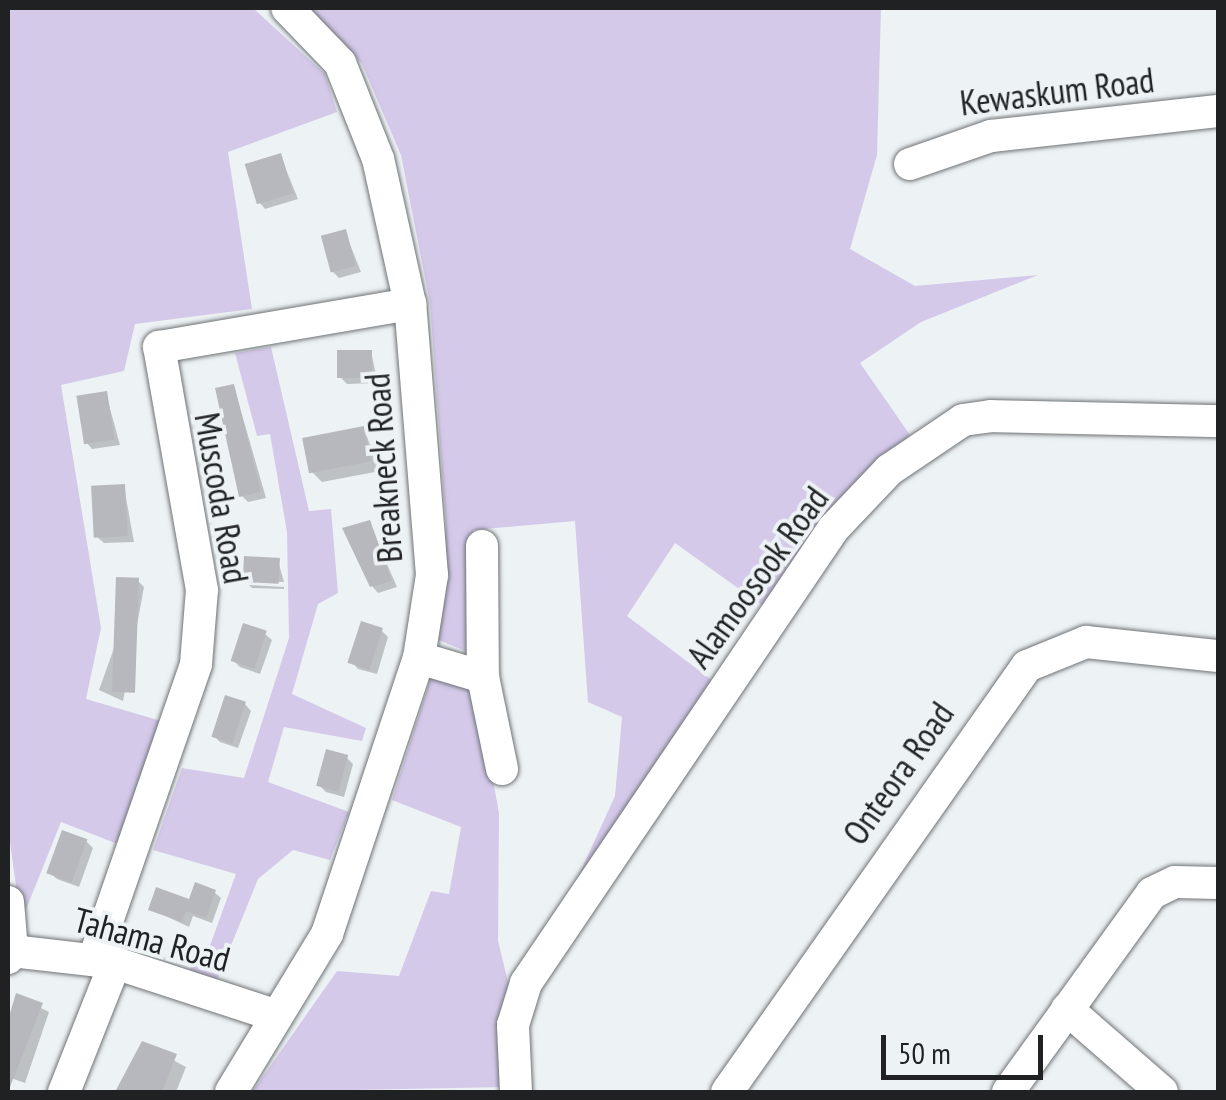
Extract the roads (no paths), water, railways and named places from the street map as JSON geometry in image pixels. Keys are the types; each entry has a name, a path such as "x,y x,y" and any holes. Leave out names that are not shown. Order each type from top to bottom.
{"street":[{"name":"Breakneck Road","path":"231,1092 327,934 419,658 432,525 410,304 363,111 340,63 287,8"},
{"name":"Kewaskum Road","path":"910,164 991,136 1218,111"},
{"name":"Muscoda Road","path":"64,1092 196,664 202,590 160,347 410,304"},
{"name":"Alamoosook Road","path":"516,1092 513,1025 526,983 834,528 889,470 977,418 1218,421"},
{"path":"482,546 483,677 502,769"},
{"name":"Onteora Road","path":"727,1092 1027,666 1086,642 1218,656"},
{"path":"419,658 483,677"},
{"path":"1008,1092 1152,894 1175,882 1218,883"},
{"path":"8,902 10,954"},
{"name":"Tahama Road","path":"10,954 104,961 277,1016"},
{"path":"1066,1009 1162,1092"}]}
